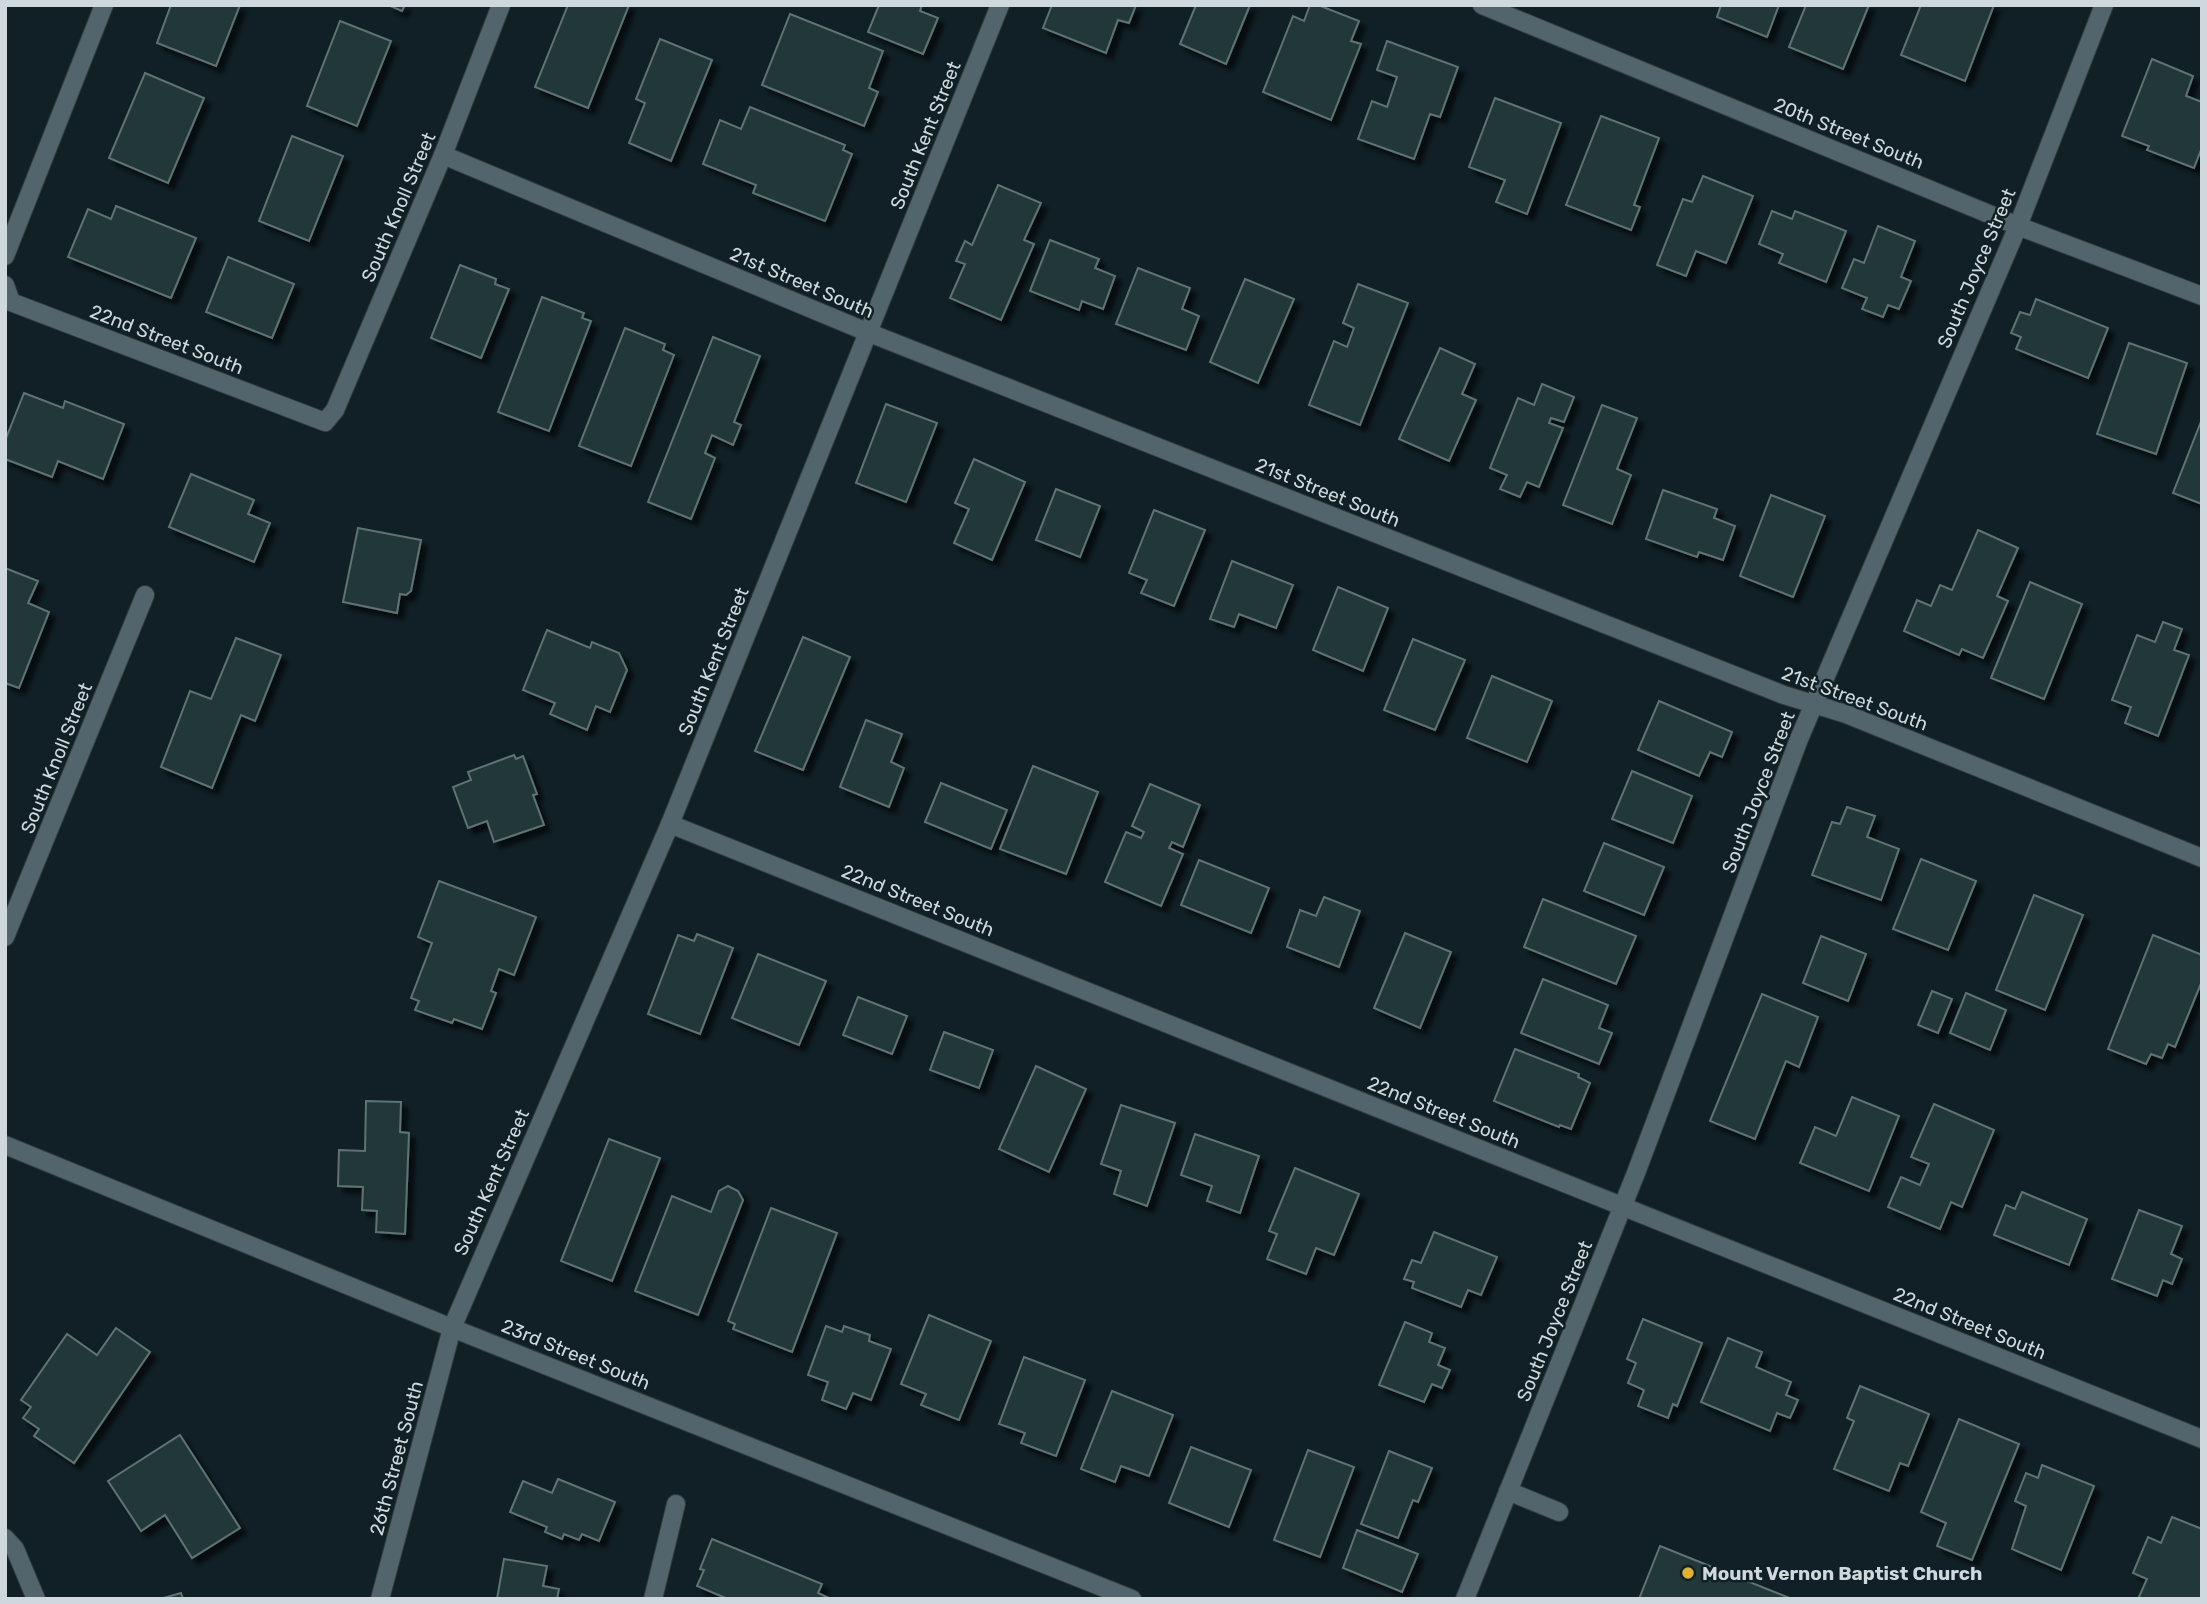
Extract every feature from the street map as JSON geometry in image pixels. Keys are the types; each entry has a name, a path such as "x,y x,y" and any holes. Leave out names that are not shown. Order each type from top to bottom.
{"street":[{"path":"7,250 104,5"},
{"name":"South Knoll Street","path":"325,422 335,410 443,155 501,5"},
{"name":"South Kent Street","path":"452,1328 670,824 1000,5"},
{"name":"20th Street South","path":"1482,5 2018,226 2202,296"},
{"name":"South Joyce Street","path":"1465,1599 1623,1206 1799,739 2018,226 2104,5"},
{"name":"21st Street South","path":"443,155 867,332 1758,685 1846,714 2202,858"},
{"name":"22nd Street South","path":"5,285 10,302 325,422"},
{"name":"South Knoll Street","path":"5,937 145,594"},
{"name":"22nd Street South","path":"670,824 2202,1439"},
{"name":"23rd Street South","path":"5,1145 452,1328 1132,1599"},
{"name":"26th Street South","path":"380,1599 452,1328"},
{"path":"1508,1491 1559,1512"},
{"path":"653,1599 676,1504"},
{"path":"5,1538 15,1549 36,1599"}],"building":[{"path":"171,5 240,5 216,66 157,43"},
{"path":"388,5 405,5 402,11"},
{"path":"568,5 629,5 588,108 535,87"},
{"path":"879,5 922,5 920,11 938,18 923,54 868,32"},
{"path":"1052,5 1136,5 1129,23 1118,20 1106,53 1043,28"},
{"path":"1196,5 1250,5 1226,64 1180,44"},
{"path":"1310,5 1318,5 1359,21 1351,41 1361,44 1331,120 1263,92 1293,16 1304,21"},
{"path":"1721,5 1779,5 1767,37 1717,17"},
{"path":"1806,5 1869,5 1843,69 1789,47"},
{"path":"1921,5 1994,5 1965,81 1901,55"},
{"path":"790,14 883,51 869,88 878,92 864,126 762,85"},
{"path":"340,21 391,41 357,126 307,106"},
{"path":"660,39 712,60 671,161 629,143 645,103 636,99"},
{"path":"1387,41 1458,67 1440,117 1430,114 1414,159 1358,139 1372,101 1387,107 1397,77 1377,70"},
{"path":"2152,59 2193,76 2186,96 2202,102 2202,147 2194,168 2147,150 2149,146 2122,136"},
{"path":"145,73 204,98 168,183 109,158"},
{"path":"1495,98 1561,123 1527,214 1496,202 1505,180 1469,167"},
{"path":"750,107 845,145 843,150 852,154 825,221 753,193 756,185 703,164 720,120 741,129"},
{"path":"1601,116 1659,138 1634,205 1640,207 1631,230 1566,205"},
{"path":"292,136 343,156 309,241 259,221"},
{"path":"1703,176 1753,196 1726,263 1696,251 1686,276 1657,265 1683,199 1692,202"},
{"path":"998,185 1041,203 1024,240 1034,244 1001,320 950,298 965,264 956,261 965,241 972,245"},
{"path":"116,206 196,238 171,298 68,257 88,209 111,219"},
{"path":"1772,211 1792,219 1795,211 1846,231 1826,282 1779,263 1783,254 1759,244"},
{"path":"1878,226 1915,241 1901,277 1911,281 1899,309 1888,305 1883,317 1862,309 1867,298 1842,288 1854,259 1864,263"},
{"path":"1050,240 1099,259 1095,268 1115,276 1103,309 1082,301 1079,310 1030,291"},
{"path":"228,257 294,284 272,338 206,312"},
{"path":"460,265 496,279 495,284 509,289 481,358 431,338"},
{"path":"1138,268 1190,288 1182,309 1199,316 1186,350 1116,324"},
{"path":"1245,279 1294,299 1258,383 1210,362"},
{"path":"1358,284 1408,303 1360,425 1309,405 1334,341 1347,347 1354,328 1343,323"},
{"path":"542,297 584,313 582,318 591,321 549,431 498,412"},
{"path":"2036,299 2108,328 2088,378 2016,349 2021,337 2011,333 2020,312 2030,315"},
{"path":"625,328 665,344 663,350 674,355 631,466 579,446"},
{"path":"713,337 760,356 734,422 741,425 733,445 712,435 705,453 715,458 691,519 648,502"},
{"path":"2129,343 2187,363 2156,454 2097,434"},
{"path":"1440,348 1475,364 1462,394 1476,400 1449,461 1399,439"},
{"path":"1542,384 1574,397 1564,422 1551,418 1549,423 1563,428 1539,487 1527,482 1520,497 1500,489 1507,475 1490,468 1518,398 1534,405"},
{"path":"24,393 63,408 65,401 124,424 103,479 58,461 52,477 5,459 5,441"},
{"path":"886,404 937,423 906,502 856,483"},
{"path":"1602,405 1637,418 1617,469 1631,475 1612,524 1563,505"},
{"path":"2202,419 2202,504 2173,493"},
{"path":"974,459 1025,482 992,560 954,543 969,509 955,503"},
{"path":"191,474 254,500 248,514 270,523 254,562 169,527"},
{"path":"1056,489 1100,506 1080,557 1036,540"},
{"path":"1663,490 1717,509 1714,518 1735,526 1723,560 1699,552 1697,557 1646,539"},
{"path":"1771,495 1825,516 1793,597 1740,576"},
{"path":"1154,510 1205,530 1174,606 1141,593 1147,580 1129,573"},
{"path":"358,528 421,540 411,591 406,595 400,594 397,613 343,602"},
{"path":"1978,530 2018,548 1997,596 2008,601 1983,658 1962,649 1959,655 1904,631 1917,600 1931,606 1940,585 1952,590"},
{"path":"1232,561 1293,585 1276,628 1239,614 1234,627 1210,619"},
{"path":"5,568 38,581 28,603 49,612 19,688 5,683"},
{"path":"2030,582 2082,604 2044,699 1991,678"},
{"path":"1338,587 1388,608 1363,671 1313,650"},
{"path":"2163,622 2182,629 2174,650 2189,655 2158,736 2125,723 2131,707 2112,700 2137,635 2155,642"},
{"path":"547,630 590,648 592,642 619,653 627,670 610,712 596,706 587,730 550,714 555,703 523,690"},
{"path":"803,637 850,657 803,770 755,751"},
{"path":"236,638 281,655 255,721 241,715 212,788 161,767 190,691 211,699"},
{"path":"1413,639 1465,660 1435,730 1384,710"},
{"path":"1492,676 1552,701 1527,762 1467,738"},
{"path":"1659,701 1732,732 1722,757 1710,752 1699,776 1638,750"},
{"path":"866,720 902,734 891,762 904,768 889,807 840,787"},
{"path":"514,755 516,759 523,756 537,794 533,795 544,825 494,842 487,821 468,828 453,787 471,780 468,772"},
{"path":"1033,766 1098,792 1066,874 1000,849"},
{"path":"1632,771 1692,796 1673,843 1612,819"},
{"path":"941,783 1007,810 991,849 925,822"},
{"path":"1150,784 1200,805 1183,847 1172,842 1169,848 1183,854 1161,906 1105,882 1126,832 1141,838 1144,832 1132,826"},
{"path":"1847,807 1875,816 1867,837 1899,849 1881,900 1812,875 1832,822 1840,824"},
{"path":"1604,843 1664,867 1644,915 1584,891"},
{"path":"1921,859 1976,881 1948,950 1893,929"},
{"path":"1199,860 1269,888 1251,933 1181,905"},
{"path":"439,881 536,917 514,975 499,969 491,991 496,993 482,1029 454,1019 452,1023 415,1010 419,1001 411,998 432,943 418,937"},
{"path":"2034,895 2083,915 2045,1010 1996,990"},
{"path":"1324,897 1360,911 1339,967 1287,947 1300,910 1316,916"},
{"path":"1543,899 1636,936 1616,984 1524,947"},
{"path":"1405,933 1451,952 1420,1028 1374,1008"},
{"path":"697,934 733,948 700,1034 648,1014 678,935 694,941"},
{"path":"2153,935 2202,955 2202,981 2175,1047 2168,1044 2162,1058 2151,1054 2146,1064 2108,1049"},
{"path":"1821,936 1866,954 1848,1001 1803,983"},
{"path":"758,954 826,981 799,1045 732,1018"},
{"path":"1543,979 1608,1005 1599,1028 1612,1033 1599,1064 1521,1033"},
{"path":"1932,991 1952,999 1938,1033 1918,1025"},
{"path":"1966,993 2006,1010 1990,1050 1950,1033"},
{"path":"1762,994 1818,1017 1799,1067 1786,1061 1755,1139 1710,1121"},
{"path":"858,997 907,1016 892,1054 843,1035"},
{"path":"944,1032 993,1050 979,1088 930,1070"},
{"path":"1515,1049 1579,1074 1578,1077 1590,1083 1571,1129 1560,1125 1559,1127 1494,1101"},
{"path":"1036,1066 1086,1089 1049,1172 999,1149"},
{"path":"1852,1097 1899,1116 1869,1191 1800,1163 1815,1127 1836,1136"},
{"path":"366,1101 401,1102 400,1132 409,1133 405,1234 376,1232 377,1211 362,1210 363,1187 338,1186 339,1150 365,1151"},
{"path":"1934,1104 1994,1130 1962,1207 1951,1202 1940,1229 1888,1207 1901,1177 1920,1185 1929,1164 1911,1157"},
{"path":"1121,1105 1175,1123 1147,1206 1114,1194 1121,1171 1101,1164"},
{"path":"1195,1134 1259,1156 1240,1213 1207,1201 1212,1186 1181,1175"},
{"path":"609,1139 660,1158 612,1281 561,1261"},
{"path":"1295,1168 1359,1194 1334,1255 1316,1248 1306,1274 1267,1259 1277,1234 1269,1231"},
{"path":"728,1186 738,1191 743,1200 698,1315 635,1291 672,1196 711,1212 719,1191"},
{"path":"2022,1192 2087,1219 2069,1265 1994,1235 2006,1205 2015,1209"},
{"path":"771,1208 837,1233 792,1352 733,1329 735,1324 728,1321"},
{"path":"2139,1210 2182,1226 2171,1254 2182,1259 2172,1284 2163,1280 2157,1296 2112,1279"},
{"path":"1434,1232 1497,1257 1481,1295 1468,1290 1461,1307 1412,1288 1414,1282 1404,1279 1412,1260 1421,1263"},
{"path":"929,1315 991,1341 959,1420 921,1405 926,1394 901,1384"},
{"path":"1643,1319 1702,1343 1677,1406 1673,1404 1668,1418 1638,1406 1644,1390 1628,1383 1636,1363 1627,1359"},
{"path":"1405,1322 1432,1333 1429,1342 1445,1348 1438,1365 1450,1370 1442,1388 1432,1384 1424,1402 1379,1385"},
{"path":"826,1326 842,1332 844,1326 870,1335 869,1341 891,1349 871,1400 853,1393 846,1409 822,1400 828,1382 808,1375"},
{"path":"116,1328 150,1352 74,1463 34,1436 39,1429 23,1418 31,1407 21,1400 67,1334 97,1355"},
{"path":"1728,1338 1762,1352 1756,1367 1791,1382 1786,1395 1798,1400 1790,1418 1777,1413 1770,1431 1701,1402"},
{"path":"1024,1357 1085,1380 1056,1456 1021,1443 1025,1433 999,1424"},
{"path":"1860,1386 1929,1414 1908,1466 1900,1463 1889,1491 1834,1469 1854,1421 1847,1418"},
{"path":"1112,1391 1173,1415 1149,1476 1121,1466 1115,1482 1081,1469"},
{"path":"1959,1419 2019,1444 1972,1560 1937,1546 1946,1523 1921,1512"},
{"path":"180,1435 240,1528 192,1558 165,1515 141,1531 108,1481"},
{"path":"1191,1447 1251,1470 1229,1527 1169,1503"},
{"path":"1308,1450 1354,1467 1320,1557 1274,1540"},
{"path":"1389,1451 1432,1468 1418,1502 1413,1500 1398,1538 1361,1524"},
{"path":"2042,1465 2094,1486 2061,1570 2012,1549 2026,1506 2015,1501 2026,1473 2038,1478"},
{"path":"558,1479 615,1502 599,1541 582,1534 579,1540 564,1534 562,1539 545,1532 547,1527 510,1512 523,1481 552,1493"},
{"path":"2172,1517 2202,1529 2202,1599 2138,1599 2147,1579 2133,1573 2148,1537 2161,1543"},
{"path":"1357,1530 1418,1554 1402,1592 1343,1568"},
{"path":"712,1539 822,1584 818,1593 831,1599 728,1599 697,1586 704,1570 700,1569"},
{"name":"Mount Vernon Baptist Church","path":"1660,1546 1792,1599 1639,1599"},
{"path":"504,1559 547,1566 543,1586 559,1589 557,1599 497,1599"},
{"path":"181,1593 183,1599 160,1599"}],"place":[{"name":"Mount Vernon Baptist Church","path":"1688,1573"}]}
